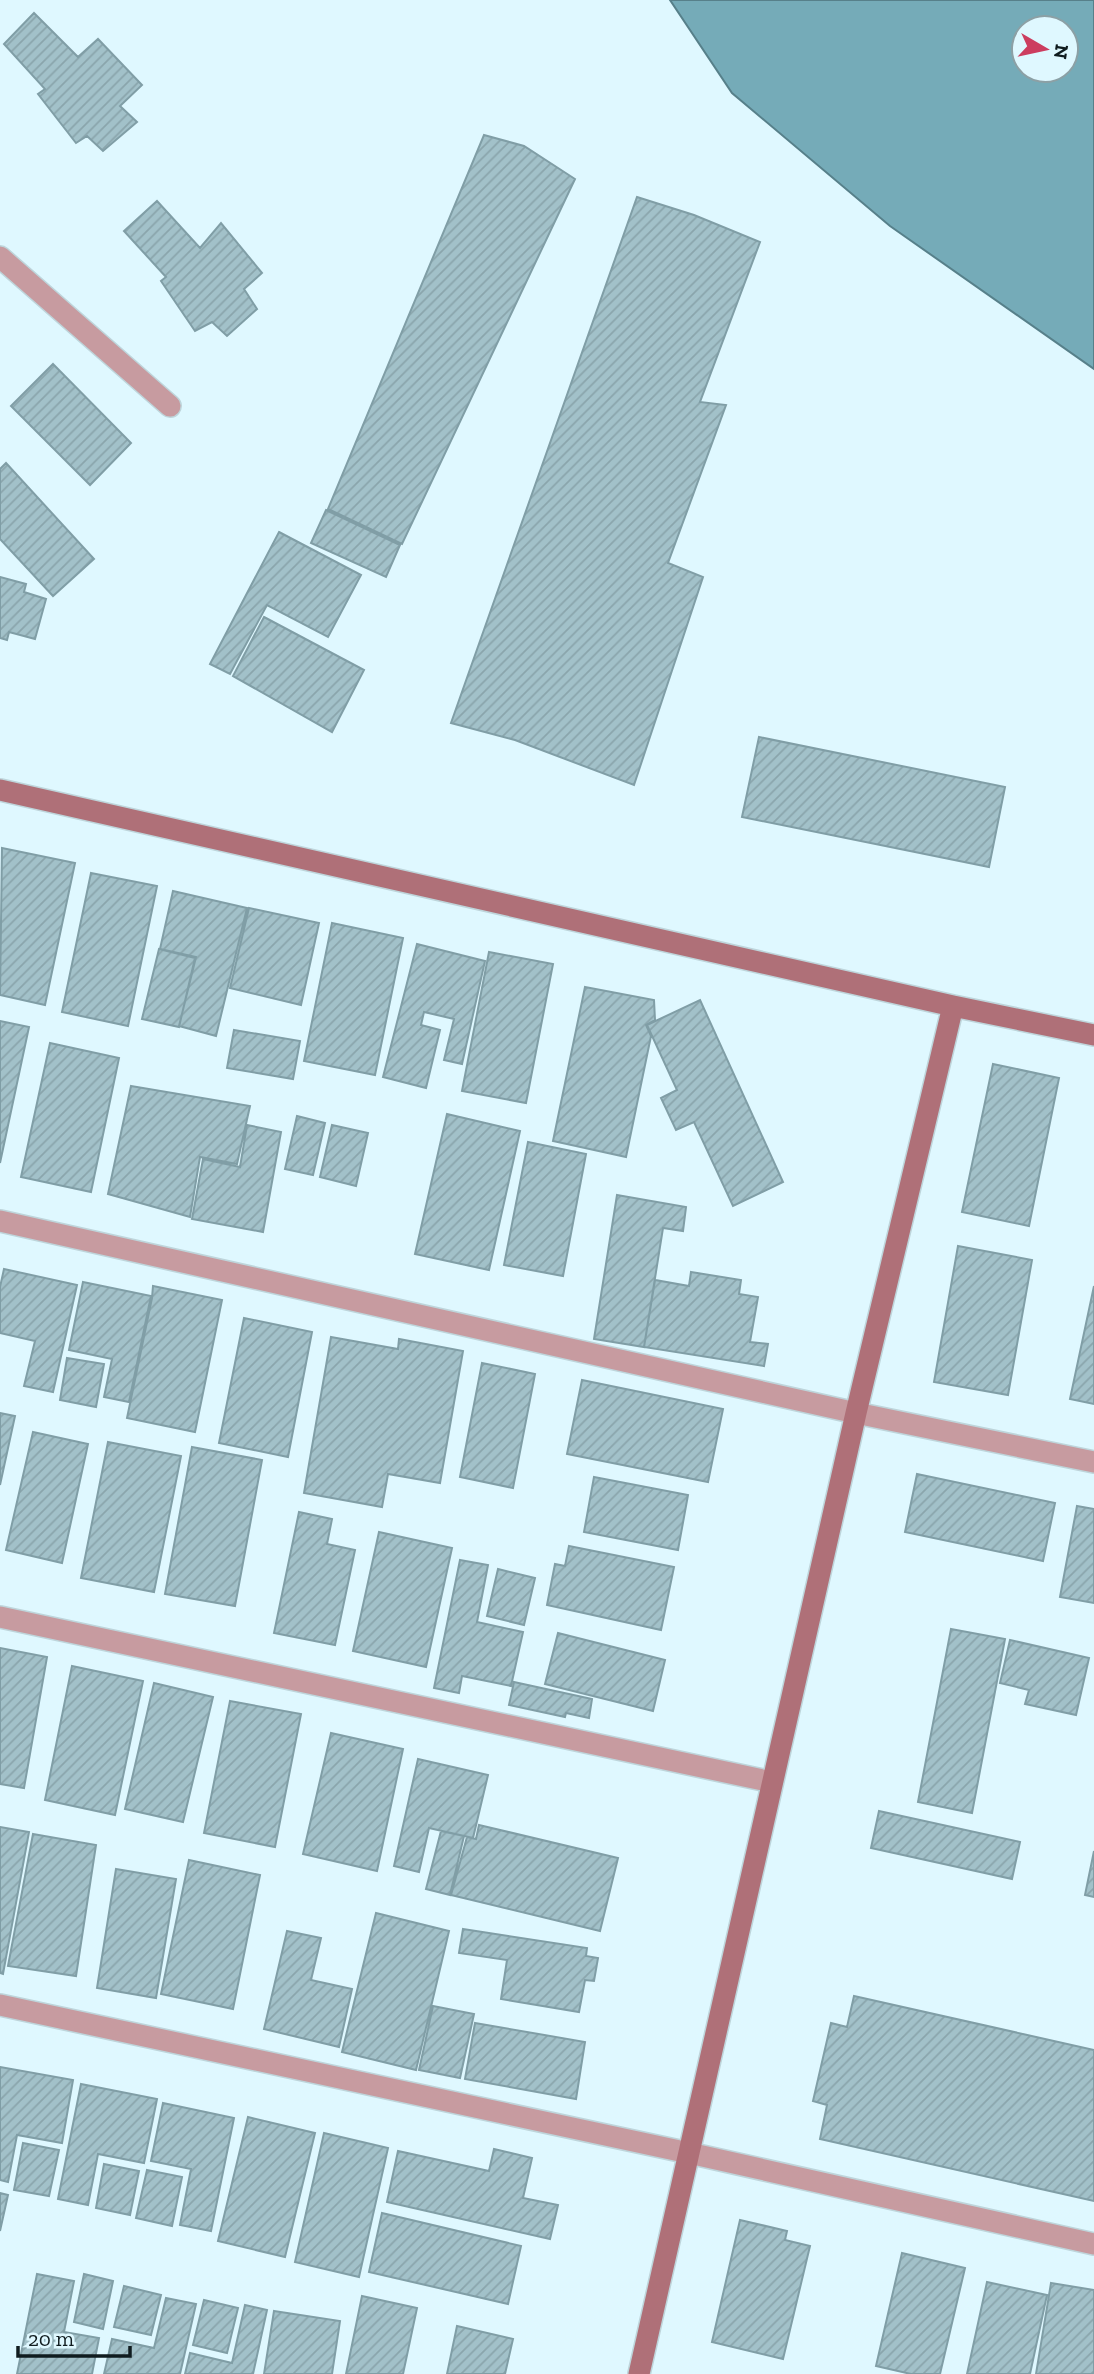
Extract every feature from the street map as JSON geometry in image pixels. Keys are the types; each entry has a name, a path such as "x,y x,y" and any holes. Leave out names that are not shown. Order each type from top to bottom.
{"street":[{"path":"0,257 170,406"},
{"path":"0,790 953,1006 1094,1035"},
{"path":"639,2374 856,1413 953,1006"},
{"path":"0,1221 856,1413 1094,1462"},
{"path":"0,1617 772,1782"},
{"path":"0,2005 689,2153 1094,2244"}],"water":[{"path":"670,0 1094,0 1094,369 890,226 732,93"}],"building":[{"path":"34,13 78,57 98,39 142,85 120,106 137,122 103,151 87,136 76,143 38,94 45,89 4,44"},
{"path":"484,135 524,146 575,179 402,544 328,509"},
{"path":"637,197 694,215 760,242 700,402 726,405 668,563 703,577 634,785 515,740 451,723"},
{"path":"157,201 200,248 221,223 262,273 244,289 257,309 227,336 212,322 195,331 161,281 166,277 124,231"},
{"path":"53,364 131,443 90,485 11,406"},
{"path":"6,463 94,559 53,596 0,539 0,469"},
{"path":"326,510 400,545 386,577 311,543"},
{"path":"279,532 361,575 328,637 267,605 230,674 210,664"},
{"path":"0,577 26,584 24,592 46,599 35,639 9,632 7,640 0,638"},
{"path":"264,617 364,670 332,732 233,676"},
{"path":"759,737 1005,787 989,867 742,817"},
{"path":"2,848 75,863 45,1005 0,995"},
{"path":"91,873 157,886 128,1026 62,1012"},
{"path":"173,891 247,908 216,1036 179,1026 196,957 160,949"},
{"path":"249,908 319,923 301,1005 230,988"},
{"path":"332,923 403,938 375,1075 304,1061"},
{"path":"417,944 485,961 462,1064 444,1060 454,1019 424,1012 421,1025 440,1030 426,1088 383,1077"},
{"path":"159,949 195,958 179,1027 142,1019"},
{"path":"489,952 553,964 526,1103 462,1091"},
{"path":"585,987 654,1000 655,1020 646,1025 651,1036 626,1157 553,1141"},
{"path":"700,1000 783,1182 733,1206 694,1122 676,1130 661,1098 677,1090 647,1025"},
{"path":"0,1021 29,1027 0,1163"},
{"path":"234,1030 300,1041 293,1079 227,1068"},
{"path":"50,1043 119,1058 91,1192 21,1177"},
{"path":"993,1064 1059,1078 1029,1226 962,1212"},
{"path":"131,1086 250,1106 237,1164 200,1157 190,1217 108,1194"},
{"path":"447,1114 520,1131 489,1270 415,1254"},
{"path":"297,1116 325,1123 313,1175 285,1169"},
{"path":"247,1125 281,1132 263,1232 192,1219 203,1159 240,1167"},
{"path":"332,1125 368,1133 356,1186 320,1177"},
{"path":"528,1142 586,1154 563,1276 504,1265"},
{"path":"617,1195 686,1207 683,1231 663,1228 644,1347 594,1339"},
{"path":"958,1246 1032,1260 1008,1395 934,1382"},
{"path":"4,1269 77,1285 53,1392 24,1386 35,1341 0,1333 0,1287"},
{"path":"691,1272 741,1280 739,1294 758,1297 750,1342 768,1344 764,1366 644,1347 655,1280 689,1286"},
{"path":"83,1282 151,1296 129,1402 104,1397 112,1359 69,1350"},
{"path":"153,1286 222,1300 195,1432 127,1418"},
{"path":"1094,1286 1094,1404 1070,1399"},
{"path":"244,1318 312,1332 288,1457 219,1443"},
{"path":"331,1337 398,1349 399,1339 463,1351 440,1483 388,1474 382,1507 304,1493"},
{"path":"67,1358 104,1364 96,1407 60,1400"},
{"path":"482,1363 535,1374 513,1488 460,1477"},
{"path":"582,1380 723,1409 708,1482 567,1454"},
{"path":"0,1413 15,1416 0,1485"},
{"path":"33,1432 88,1444 62,1563 6,1550"},
{"path":"108,1442 181,1456 154,1592 81,1578"},
{"path":"192,1447 262,1460 235,1606 165,1594"},
{"path":"917,1474 1055,1503 1043,1561 905,1532"},
{"path":"594,1477 688,1495 678,1550 584,1532"},
{"path":"1077,1506 1094,1509 1094,1603 1060,1597"},
{"path":"299,1512 332,1519 327,1544 355,1550 335,1645 274,1633"},
{"path":"379,1532 452,1548 426,1667 353,1651"},
{"path":"569,1546 674,1567 661,1630 547,1605 555,1564 565,1566"},
{"path":"460,1560 488,1565 477,1622 523,1632 511,1686 462,1676 459,1693 434,1688"},
{"path":"498,1569 535,1578 524,1625 487,1616"},
{"path":"951,1629 1005,1639 972,1813 918,1802"},
{"path":"558,1633 665,1660 653,1711 545,1684"},
{"path":"1010,1640 1089,1658 1076,1715 1025,1704 1029,1690 1000,1683"},
{"path":"0,1648 47,1657 24,1788 0,1784"},
{"path":"72,1666 143,1681 115,1815 45,1800"},
{"path":"514,1682 592,1699 589,1718 566,1713 565,1717 509,1705"},
{"path":"154,1683 213,1697 183,1822 125,1809"},
{"path":"230,1701 301,1714 275,1847 204,1833"},
{"path":"331,1733 403,1749 377,1871 303,1854"},
{"path":"418,1759 488,1775 473,1838 429,1828 419,1872 394,1866"},
{"path":"879,1811 1020,1842 1012,1879 871,1848"},
{"path":"479,1825 618,1858 600,1931 451,1895 467,1837 476,1839"},
{"path":"0,1827 29,1832 3,1974 0,1973"},
{"path":"441,1831 464,1836 450,1895 426,1889"},
{"path":"33,1834 96,1845 76,1976 8,1966"},
{"path":"1094,1851 1094,1897 1085,1895"},
{"path":"189,1860 260,1875 233,2009 161,1994"},
{"path":"116,1869 176,1879 156,1998 97,1988"},
{"path":"376,1913 449,1931 416,2070 342,2052"},
{"path":"463,1929 587,1948 586,1956 598,1958 594,1981 585,1980 579,2012 501,1999 507,1960 459,1953"},
{"path":"287,1931 321,1938 311,1980 352,1989 339,2047 264,2029"},
{"path":"854,1996 1094,2050 1094,2201 820,2139 827,2105 813,2101 831,2023 847,2027"},
{"path":"433,2006 474,2014 460,2078 419,2070"},
{"path":"475,2023 585,2042 576,2099 465,2079"},
{"path":"0,2067 73,2080 62,2143 17,2135 8,2182 0,2180"},
{"path":"81,2084 157,2099 144,2163 98,2154 88,2205 58,2199"},
{"path":"163,2103 234,2118 211,2231 180,2225 191,2169 151,2161"},
{"path":"248,2117 315,2133 285,2257 218,2241"},
{"path":"324,2133 388,2148 359,2277 295,2262"},
{"path":"23,2143 59,2150 49,2196 14,2190"},
{"path":"494,2149 532,2158 523,2198 558,2205 550,2239 387,2202 398,2151 489,2171"},
{"path":"104,2164 139,2171 130,2215 96,2208"},
{"path":"147,2170 182,2177 172,2226 136,2218"},
{"path":"0,2193 8,2195 0,2231"},
{"path":"382,2213 521,2246 508,2304 369,2272"},
{"path":"740,2220 787,2231 785,2240 810,2246 783,2359 712,2342"},
{"path":"902,2253 965,2268 940,2374 911,2374 876,2366"},
{"path":"37,2274 74,2281 64,2332 99,2338 92,2374 17,2374"},
{"path":"84,2274 113,2281 103,2329 74,2322"},
{"path":"987,2282 1047,2295 1030,2374 967,2374"},
{"path":"1051,2283 1094,2290 1094,2374 1036,2374"},
{"path":"124,2286 161,2295 151,2335 114,2327"},
{"path":"362,2296 417,2308 403,2374 346,2374"},
{"path":"166,2298 196,2304 180,2374 104,2374 112,2339 154,2348"},
{"path":"204,2300 238,2308 227,2353 193,2345"},
{"path":"245,2305 267,2310 253,2374 185,2374 190,2353 232,2363"},
{"path":"274,2311 340,2321 332,2374 264,2374"},
{"path":"457,2326 513,2339 505,2374 447,2374"}]}
